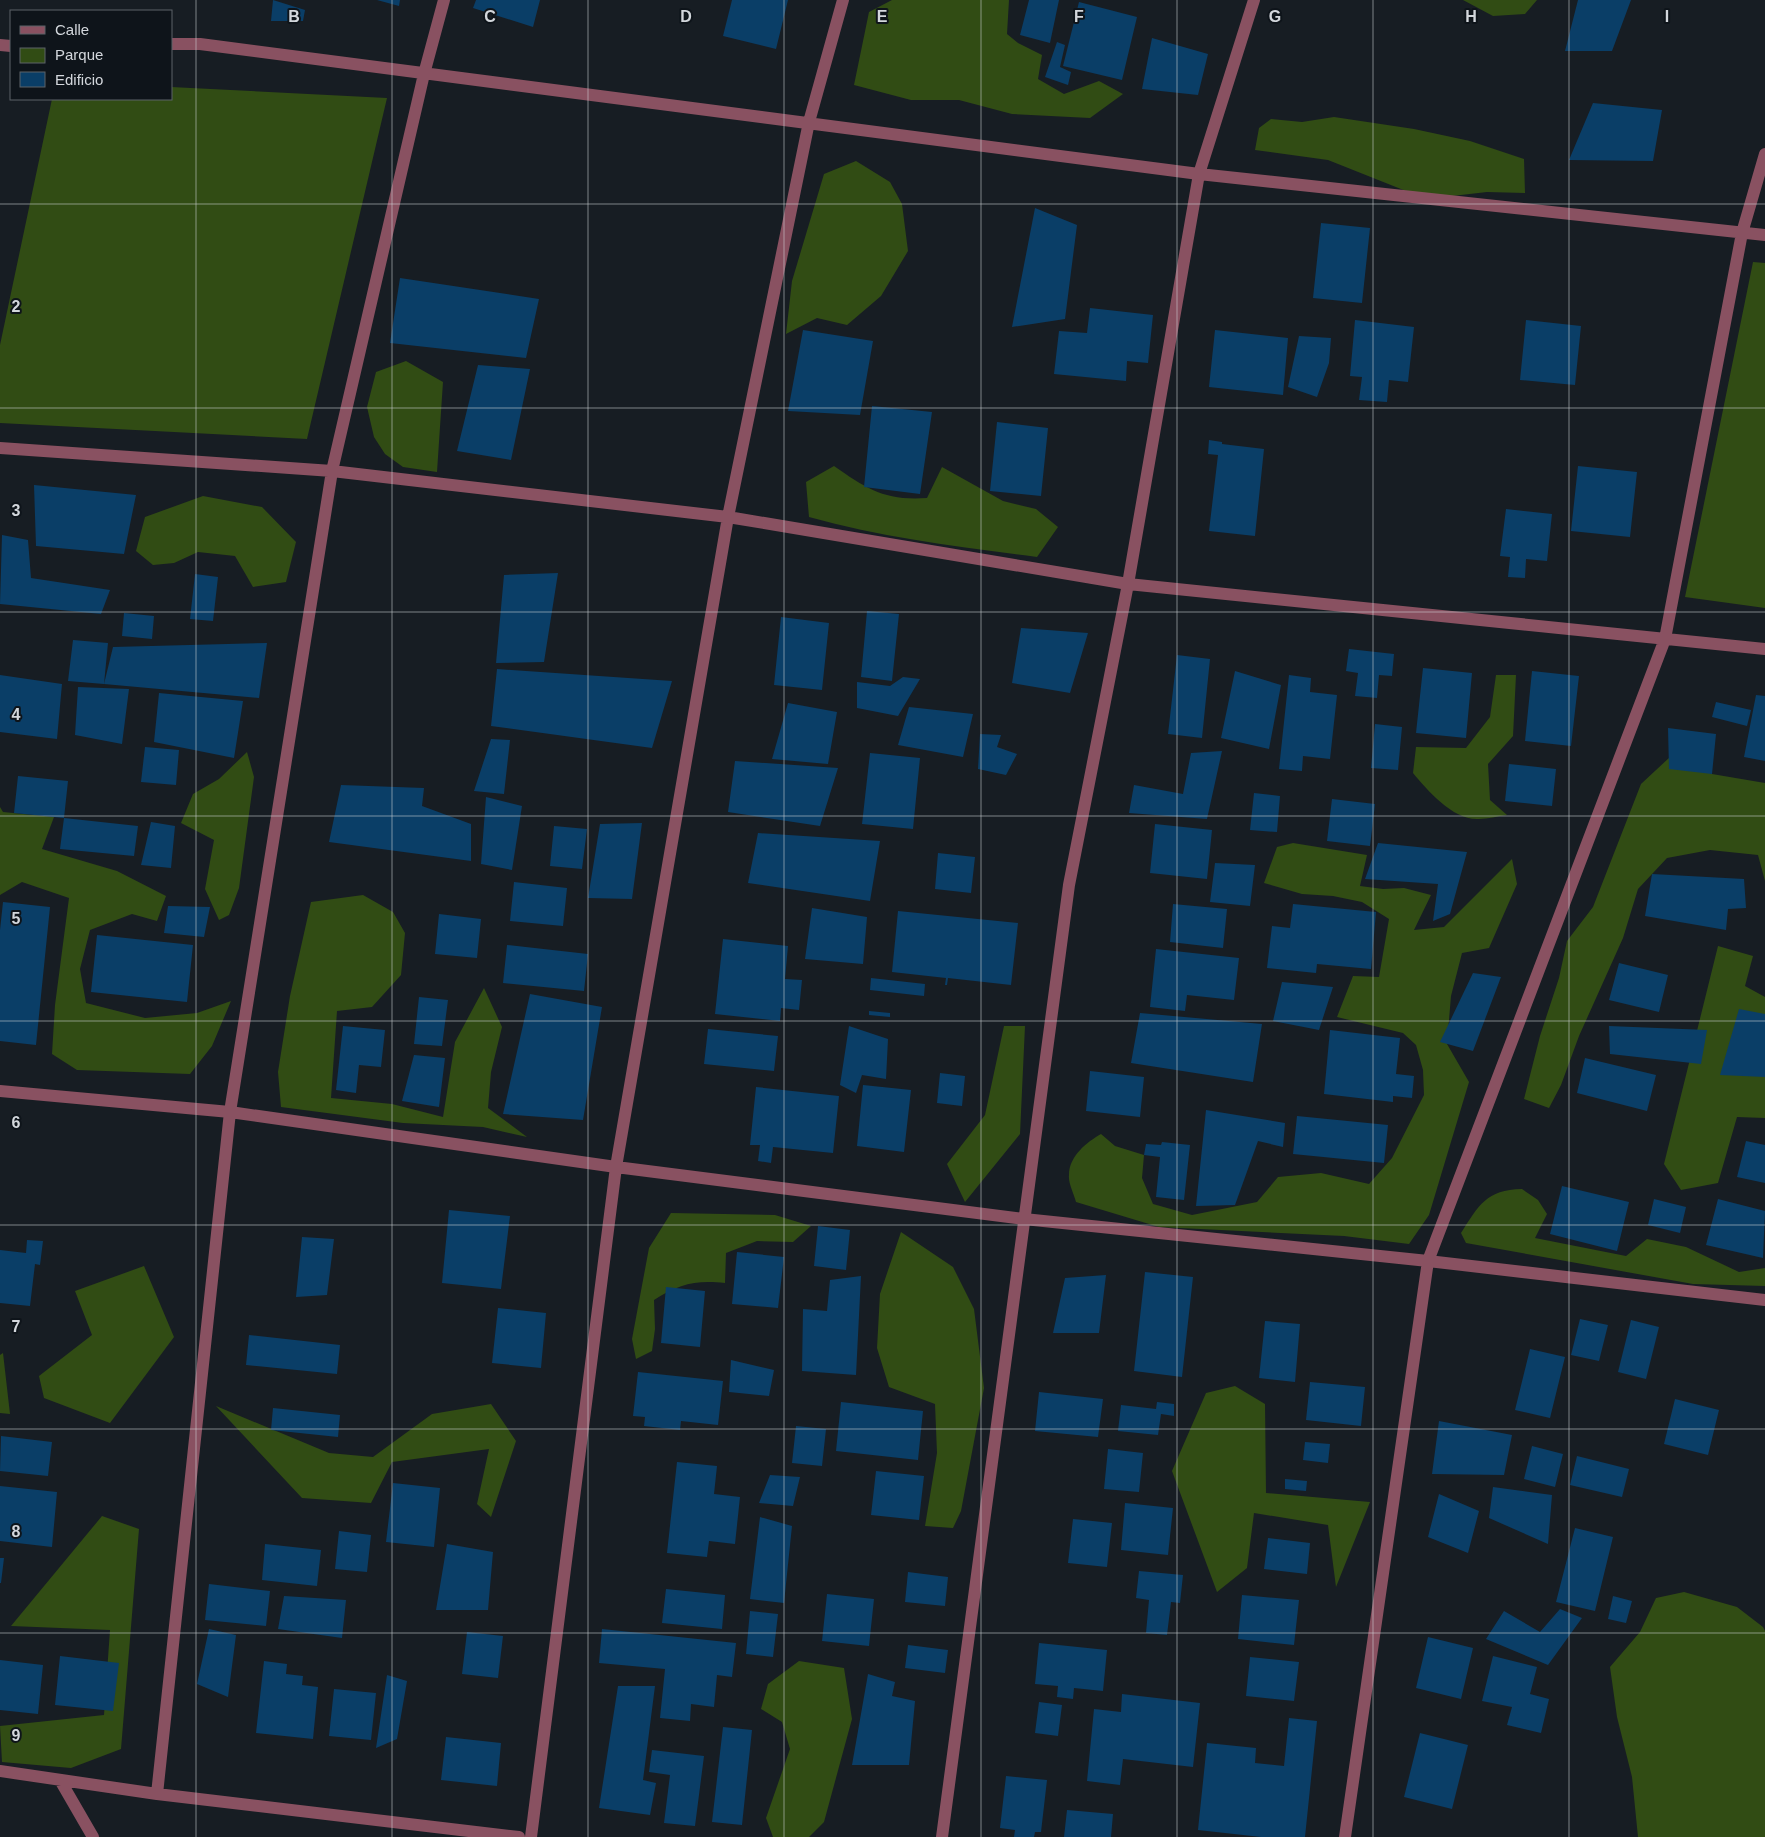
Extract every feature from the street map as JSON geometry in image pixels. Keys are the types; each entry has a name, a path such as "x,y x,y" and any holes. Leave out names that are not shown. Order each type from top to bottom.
{"street":[{"path":"156,1794 230,1112 332,471 424,74 444,0"},
{"path":"531,1837 616,1167 728,517 809,122 843,0"},
{"path":"942,1837 1069,885 1128,584 1199,174 1254,0"},
{"path":"172,44 200,44 1199,174 1765,235"},
{"path":"1345,1837 1428,1261 1665,639 1742,233 1765,154"},
{"path":"0,448 332,471 728,517 1128,584 1765,649"},
{"path":"0,1091 230,1112 616,1167 1024,1219 1428,1261 1765,1300"},
{"path":"0,1771 156,1794 519,1837"},
{"path":"60,1780 93,1837"}],"green space":[{"path":"892,0 1009,0 1007,34 1018,43 1042,55 1038,79 1064,94 1099,81 1123,94 1090,118 1012,114 959,100 911,100 854,85 869,12"},
{"path":"1463,0 1537,0 1525,14 1493,16"},
{"path":"172,87 387,98 307,439 0,423 0,345 52,100 172,100"},
{"path":"1334,117 1414,129 1470,141 1524,159 1525,193 1487,192 1426,199 1328,160 1255,150 1259,128 1271,119 1302,122"},
{"path":"856,161 890,182 902,204 908,251 881,296 847,325 817,318 786,334 792,281 824,174"},
{"path":"1753,262 1765,263 1765,608 1685,597"},
{"path":"406,361 443,382 437,472 403,467 385,454 374,437 367,407 376,372"},
{"path":"834,466 877,492 899,498 927,498 942,467 1003,501 1036,509 1058,527 1037,557 865,531 809,517 806,482"},
{"path":"203,496 262,507 296,542 286,582 253,587 235,556 198,552 174,563 153,565 136,551 145,517"},
{"path":"1496,675 1516,675 1513,736 1488,764 1490,800 1507,815 1482,819 1470,818 1460,815 1442,804 1413,773 1416,747 1466,748 1490,717"},
{"path":"247,752 254,777 239,888 229,915 219,920 205,889 214,840 181,823 193,794 219,779"},
{"path":"1670,757 1712,774 1765,783 1765,881 1758,855 1710,850 1667,858 1638,889 1623,938 1579,1036 1561,1085 1549,1108 1524,1099 1540,1036 1559,978 1567,941 1593,907 1641,784"},
{"path":"0,807 3,812 54,817 42,849 117,871 166,896 157,921 132,914 90,930 80,969 86,1003 145,1018 197,1013 231,1001 212,1046 190,1074 77,1070 52,1054 55,1005 69,898 22,882 0,895"},
{"path":"1293,843 1367,855 1360,886 1383,889 1404,888 1431,895 1414,930 1444,927 1512,859 1517,884 1489,948 1462,953 1451,996 1447,1044 1469,1082 1429,1215 1409,1244 1344,1236 1159,1227 1076,1202 1069,1178 1072,1162 1085,1145 1101,1134 1115,1146 1144,1155 1142,1178 1153,1204 1192,1215 1257,1202 1278,1177 1321,1173 1369,1184 1392,1158 1424,1095 1423,1070 1416,1045 1403,1033 1337,1017 1353,976 1379,977 1389,919 1362,902 1333,896 1302,894 1264,883 1277,847"},
{"path":"363,895 393,912 405,933 401,975 372,1007 337,1011 331,1098 392,1104 443,1117 455,1042 484,988 502,1027 491,1072 488,1108 527,1137 483,1127 403,1123 281,1107 278,1072 290,996 311,902"},
{"path":"1718,946 1753,956 1745,986 1765,997 1765,1118 1737,1117 1718,1183 1681,1190 1664,1164"},
{"path":"1004,1026 1025,1026 1020,1134 965,1202 947,1164 985,1115"},
{"path":"1522,1189 1538,1200 1547,1214 1535,1238 1626,1256 1647,1239 1686,1247 1739,1272 1765,1268 1765,1286 1693,1284 1466,1243 1461,1233 1473,1214 1485,1201 1500,1192"},
{"path":"671,1213 775,1215 811,1226 793,1242 757,1241 726,1253 725,1283 705,1282 688,1284 671,1290 654,1300 655,1329 652,1351 636,1359 632,1339 649,1248"},
{"path":"901,1232 953,1267 974,1309 984,1388 961,1511 953,1528 925,1526 937,1453 935,1404 889,1387 877,1348 880,1294"},
{"path":"144,1266 174,1337 110,1423 44,1398 39,1376 92,1335 75,1291"},
{"path":"3,1353 10,1414 0,1413 0,1355"},
{"path":"1235,1386 1265,1404 1266,1493 1370,1502 1336,1587 1328,1525 1254,1513 1247,1568 1217,1592 1172,1471 1206,1393"},
{"path":"491,1404 516,1441 491,1517 477,1504 489,1449 392,1462 371,1503 302,1498 216,1406 329,1453 373,1457 432,1414"},
{"path":"102,1516 139,1529 121,1749 71,1768 2,1762 0,1726 104,1715 110,1630 11,1626"},
{"path":"1684,1592 1737,1607 1763,1627 1765,1631 1765,1837 1638,1837 1632,1777 1617,1717 1610,1667 1640,1632 1656,1598"},
{"path":"799,1661 844,1668 852,1719 824,1822 809,1837 773,1837 766,1818 790,1749 782,1722 761,1709 768,1684"}],"building":[{"path":"273,0 305,10 303,21 271,21"},
{"path":"377,0 400,0 399,6"},
{"path":"476,0 540,0 533,27 473,8"},
{"path":"732,0 788,0 776,49 723,36"},
{"path":"1029,0 1059,0 1050,43 1020,35"},
{"path":"1578,0 1631,0 1612,51 1565,51"},
{"path":"1079,2 1137,17 1122,80 1063,66"},
{"path":"1152,38 1208,54 1198,95 1142,89"},
{"path":"1057,42 1065,45 1060,67 1071,72 1068,85 1045,77"},
{"path":"1593,103 1662,110 1653,161 1569,160"},
{"path":"1035,208 1077,225 1065,319 1012,327"},
{"path":"1321,223 1370,228 1362,303 1313,298"},
{"path":"400,278 539,299 526,358 390,343"},
{"path":"1090,308 1153,315 1148,363 1127,361 1126,381 1054,374 1059,331 1087,333"},
{"path":"1355,320 1414,327 1408,382 1389,380 1387,402 1359,400 1362,377 1350,376"},
{"path":"1526,320 1581,326 1575,385 1520,380"},
{"path":"803,330 873,341 860,415 788,411"},
{"path":"1215,330 1288,338 1283,395 1209,387"},
{"path":"1299,336 1331,338 1329,363 1317,397 1288,387"},
{"path":"478,365 530,369 511,460 457,451"},
{"path":"872,406 932,412 920,494 864,487"},
{"path":"997,422 1048,428 1041,496 990,491"},
{"path":"1209,440 1222,442 1222,444 1264,449 1255,536 1209,531 1218,455 1208,454"},
{"path":"1578,466 1637,472 1630,537 1571,531"},
{"path":"34,485 136,495 124,554 36,546"},
{"path":"1506,509 1552,514 1547,561 1526,559 1525,578 1508,577 1510,557 1500,556"},
{"path":"2,535 28,540 31,578 110,590 101,614 0,604"},
{"path":"558,573 544,662 496,663 504,575"},
{"path":"195,574 218,577 213,621 190,619"},
{"path":"867,611 899,614 892,681 861,677"},
{"path":"124,613 154,616 152,639 122,636"},
{"path":"781,617 829,623 822,690 774,685"},
{"path":"1021,628 1088,633 1070,693 1012,683"},
{"path":"73,640 108,643 104,684 68,681"},
{"path":"267,643 259,698 104,684 113,647"},
{"path":"1349,649 1394,654 1392,676 1379,675 1377,698 1355,696 1358,673 1346,671"},
{"path":"1177,655 1210,659 1202,738 1168,734"},
{"path":"1423,668 1472,673 1466,738 1416,733"},
{"path":"497,669 672,681 652,748 491,726"},
{"path":"1235,671 1281,685 1269,749 1221,738"},
{"path":"1532,671 1579,676 1571,746 1525,741"},
{"path":"0,675 62,684 57,739 0,732"},
{"path":"1289,675 1311,678 1310,692 1337,695 1330,759 1303,756 1302,771 1279,769"},
{"path":"903,677 920,679 898,716 857,708 857,682 890,686"},
{"path":"78,687 129,689 122,744 75,735"},
{"path":"159,693 243,701 234,758 154,742"},
{"path":"1756,695 1765,696 1765,761 1744,757"},
{"path":"1716,702 1751,710 1747,726 1712,717"},
{"path":"788,703 837,712 828,764 772,759"},
{"path":"909,707 973,714 963,757 898,745"},
{"path":"1375,724 1402,727 1398,770 1371,768"},
{"path":"1668,728 1716,734 1712,774 1669,769"},
{"path":"980,734 1001,735 997,747 1017,754 1006,775 978,769"},
{"path":"491,739 510,740 504,794 474,791"},
{"path":"145,747 179,750 176,785 141,782"},
{"path":"1222,751 1207,819 1129,813 1134,785 1183,794 1191,753"},
{"path":"870,753 920,758 913,829 862,824"},
{"path":"735,761 838,768 820,826 728,812"},
{"path":"1509,764 1556,769 1552,806 1505,801"},
{"path":"18,776 68,781 64,818 14,813"},
{"path":"341,785 424,788 422,806 471,824 471,861 329,842"},
{"path":"1254,793 1280,796 1277,832 1250,830"},
{"path":"486,797 522,806 512,870 481,864"},
{"path":"1332,799 1375,804 1370,846 1327,841"},
{"path":"64,818 138,826 134,856 60,849"},
{"path":"151,822 175,826 171,868 141,865"},
{"path":"642,823 632,899 588,898 600,824"},
{"path":"1155,824 1212,830 1207,879 1150,873"},
{"path":"554,826 587,829 582,869 550,866"},
{"path":"758,833 880,841 870,901 748,883"},
{"path":"1378,843 1467,852 1450,914 1433,921 1438,884 1365,879"},
{"path":"938,853 975,857 971,893 935,889"},
{"path":"1215,863 1255,865 1250,906 1210,902"},
{"path":"1652,874 1744,879 1746,908 1728,909 1726,930 1645,916"},
{"path":"514,882 567,888 563,926 510,921"},
{"path":"3,902 50,907 36,1045 0,1041 0,930"},
{"path":"1173,904 1227,909 1223,948 1170,942"},
{"path":"1293,904 1376,912 1371,969 1317,964 1316,973 1267,968 1272,926 1290,928"},
{"path":"168,906 210,907 204,937 164,933"},
{"path":"812,908 867,917 863,964 805,959"},
{"path":"898,911 1018,923 1011,985 948,978 947,985 945,985 946,978 892,972"},
{"path":"439,914 481,919 477,958 435,954"},
{"path":"97,935 193,945 187,1002 91,992"},
{"path":"723,939 788,946 785,979 802,980 799,1010 781,1008 780,1021 715,1014"},
{"path":"507,945 588,954 584,991 503,983"},
{"path":"1156,949 1239,958 1234,1000 1187,995 1185,1011 1150,1007"},
{"path":"1619,963 1668,975 1659,1012 1609,1000"},
{"path":"1473,973 1501,977 1473,1051 1440,1042"},
{"path":"871,978 925,984 924,996 870,990"},
{"path":"1282,982 1333,987 1319,1030 1273,1021"},
{"path":"530,994 602,1007 583,1120 503,1114"},
{"path":"419,997 448,1000 442,1046 414,1044"},
{"path":"1739,1009 1765,1014 1765,1077 1720,1075"},
{"path":"869,1011 890,1013 890,1017 869,1015"},
{"path":"1140,1013 1262,1024 1253,1082 1131,1063"},
{"path":"343,1026 385,1030 381,1067 359,1065 356,1093 336,1090"},
{"path":"849,1026 888,1039 886,1079 862,1075 856,1093 840,1085"},
{"path":"1609,1026 1707,1030 1701,1064 1610,1054"},
{"path":"708,1029 778,1036 774,1071 704,1064"},
{"path":"1330,1030 1400,1038 1396,1074 1414,1076 1412,1098 1393,1096 1393,1102 1324,1094"},
{"path":"414,1055 445,1058 439,1107 402,1101"},
{"path":"1585,1058 1656,1075 1647,1111 1577,1093"},
{"path":"1090,1071 1144,1077 1140,1117 1086,1111"},
{"path":"940,1073 965,1076 962,1106 937,1103"},
{"path":"863,1085 911,1090 904,1152 857,1146"},
{"path":"756,1087 839,1096 833,1153 773,1147 771,1163 758,1161 760,1145 750,1145"},
{"path":"1206,1110 1285,1123 1283,1147 1258,1141 1235,1205 1196,1206"},
{"path":"1297,1116 1388,1125 1384,1163 1293,1154"},
{"path":"1746,1141 1765,1145 1765,1183 1737,1177"},
{"path":"1162,1142 1190,1145 1184,1200 1156,1197 1160,1157 1144,1155 1146,1144 1161,1145"},
{"path":"1562,1186 1629,1202 1617,1251 1550,1234"},
{"path":"1654,1199 1686,1207 1680,1233 1648,1225"},
{"path":"1718,1199 1765,1211 1763,1258 1706,1245"},
{"path":"449,1210 510,1216 501,1289 442,1283"},
{"path":"818,1226 850,1230 846,1270 814,1266"},
{"path":"302,1237 334,1239 327,1295 296,1297"},
{"path":"27,1240 43,1241 40,1265 35,1264 30,1306 0,1303 0,1250 26,1253"},
{"path":"737,1252 784,1257 778,1308 732,1304"},
{"path":"1145,1272 1193,1277 1182,1377 1134,1371"},
{"path":"1106,1275 1099,1333 1053,1333 1065,1278"},
{"path":"861,1276 856,1375 802,1371 803,1309 827,1311 830,1280"},
{"path":"666,1287 705,1291 700,1347 661,1343"},
{"path":"498,1308 546,1313 541,1368 492,1363"},
{"path":"1580,1319 1608,1325 1599,1361 1571,1355"},
{"path":"1631,1320 1659,1327 1646,1379 1618,1372"},
{"path":"1265,1321 1300,1324 1295,1382 1259,1378"},
{"path":"249,1335 340,1345 337,1374 246,1365"},
{"path":"1530,1349 1565,1357 1550,1418 1515,1410"},
{"path":"731,1360 774,1370 769,1396 729,1392"},
{"path":"638,1372 723,1381 718,1425 681,1421 680,1430 644,1426 645,1417 633,1416"},
{"path":"1310,1382 1365,1387 1361,1426 1306,1420"},
{"path":"1039,1392 1103,1399 1098,1437 1035,1431"},
{"path":"1675,1399 1719,1410 1708,1455 1664,1444"},
{"path":"841,1402 923,1411 918,1460 836,1451"},
{"path":"1157,1402 1174,1404 1174,1416 1161,1414 1158,1435 1118,1431 1121,1405 1156,1409"},
{"path":"273,1408 340,1415 338,1437 271,1430"},
{"path":"1439,1421 1512,1435 1504,1475 1432,1474"},
{"path":"796,1426 826,1429 822,1466 792,1463"},
{"path":"1,1436 52,1442 48,1476 0,1471"},
{"path":"1305,1442 1330,1444 1328,1463 1303,1460"},
{"path":"1532,1446 1563,1454 1555,1487 1524,1479"},
{"path":"1108,1449 1143,1453 1139,1492 1104,1489"},
{"path":"1577,1456 1629,1469 1622,1497 1570,1485"},
{"path":"677,1462 717,1466 714,1494 740,1497 735,1544 709,1541 707,1557 667,1553"},
{"path":"876,1471 924,1476 919,1520 871,1515"},
{"path":"770,1475 800,1477 793,1506 759,1503"},
{"path":"1285,1479 1307,1481 1306,1491 1285,1489"},
{"path":"393,1483 440,1488 434,1547 386,1542"},
{"path":"0,1486 57,1492 52,1547 0,1541"},
{"path":"1493,1487 1552,1495 1548,1544 1489,1518"},
{"path":"1439,1494 1479,1511 1468,1553 1428,1537"},
{"path":"1125,1503 1173,1508 1168,1555 1121,1550"},
{"path":"760,1517 792,1526 784,1603 750,1599"},
{"path":"1073,1519 1112,1523 1107,1567 1068,1563"},
{"path":"1575,1528 1613,1537 1595,1611 1556,1602"},
{"path":"339,1531 371,1535 367,1572 335,1569"},
{"path":"1268,1538 1310,1543 1307,1574 1264,1569"},
{"path":"265,1544 321,1550 317,1586 262,1580"},
{"path":"447,1544 493,1552 488,1610 436,1610"},
{"path":"0,1558 4,1558 1,1583 0,1583"},
{"path":"1139,1571 1183,1575 1180,1603 1171,1602 1167,1635 1146,1633 1149,1600 1136,1598"},
{"path":"908,1572 948,1577 945,1606 905,1602"},
{"path":"209,1584 270,1591 266,1626 205,1620"},
{"path":"666,1589 725,1595 722,1629 662,1623"},
{"path":"827,1594 874,1599 869,1646 822,1641"},
{"path":"1242,1595 1299,1600 1294,1645 1238,1639"},
{"path":"284,1596 346,1600 342,1638 278,1629"},
{"path":"1613,1596 1632,1601 1626,1623 1608,1619"},
{"path":"1560,1609 1582,1618 1548,1665 1486,1639 1504,1611 1540,1632"},
{"path":"750,1611 778,1614 773,1657 746,1654"},
{"path":"209,1629 236,1635 228,1697 197,1684"},
{"path":"602,1629 736,1643 732,1677 717,1675 714,1707 691,1704 690,1721 660,1718 665,1669 599,1663"},
{"path":"467,1632 503,1636 498,1678 462,1674"},
{"path":"1428,1637 1473,1648 1461,1699 1416,1688"},
{"path":"1039,1643 1107,1650 1103,1691 1074,1688 1073,1699 1057,1697 1058,1686 1035,1684"},
{"path":"908,1645 948,1650 945,1673 905,1668"},
{"path":"60,1656 119,1663 113,1711 55,1705"},
{"path":"1493,1656 1537,1667 1530,1694 1549,1699 1541,1733 1507,1725 1512,1707 1482,1701"},
{"path":"1250,1657 1299,1662 1294,1701 1246,1696"},
{"path":"0,1660 43,1665 38,1714 0,1710"},
{"path":"264,1661 287,1664 286,1674 303,1676 302,1685 318,1687 313,1739 256,1733"},
{"path":"868,1674 895,1682 892,1696 915,1701 909,1765 852,1765"},
{"path":"387,1675 407,1681 397,1739 376,1748"},
{"path":"618,1686 655,1686 643,1780 656,1783 650,1815 599,1808"},
{"path":"334,1689 376,1693 371,1740 329,1736"},
{"path":"1122,1694 1200,1703 1193,1767 1123,1759 1120,1785 1087,1781 1094,1709 1121,1712"},
{"path":"1039,1702 1062,1705 1058,1736 1035,1733"},
{"path":"1289,1718 1317,1721 1305,1837 1261,1837 1198,1830 1207,1743 1256,1748 1255,1763 1284,1766"},
{"path":"723,1727 752,1730 742,1825 712,1822"},
{"path":"1420,1733 1468,1745 1452,1809 1404,1797"},
{"path":"446,1737 501,1743 497,1786 441,1780"},
{"path":"652,1750 704,1756 695,1826 664,1823 670,1775 649,1772"},
{"path":"1006,1776 1047,1780 1041,1832 1035,1832 1034,1837 1014,1837 1015,1830 1000,1828"},
{"path":"1067,1810 1113,1814 1111,1837 1064,1837"}]}
